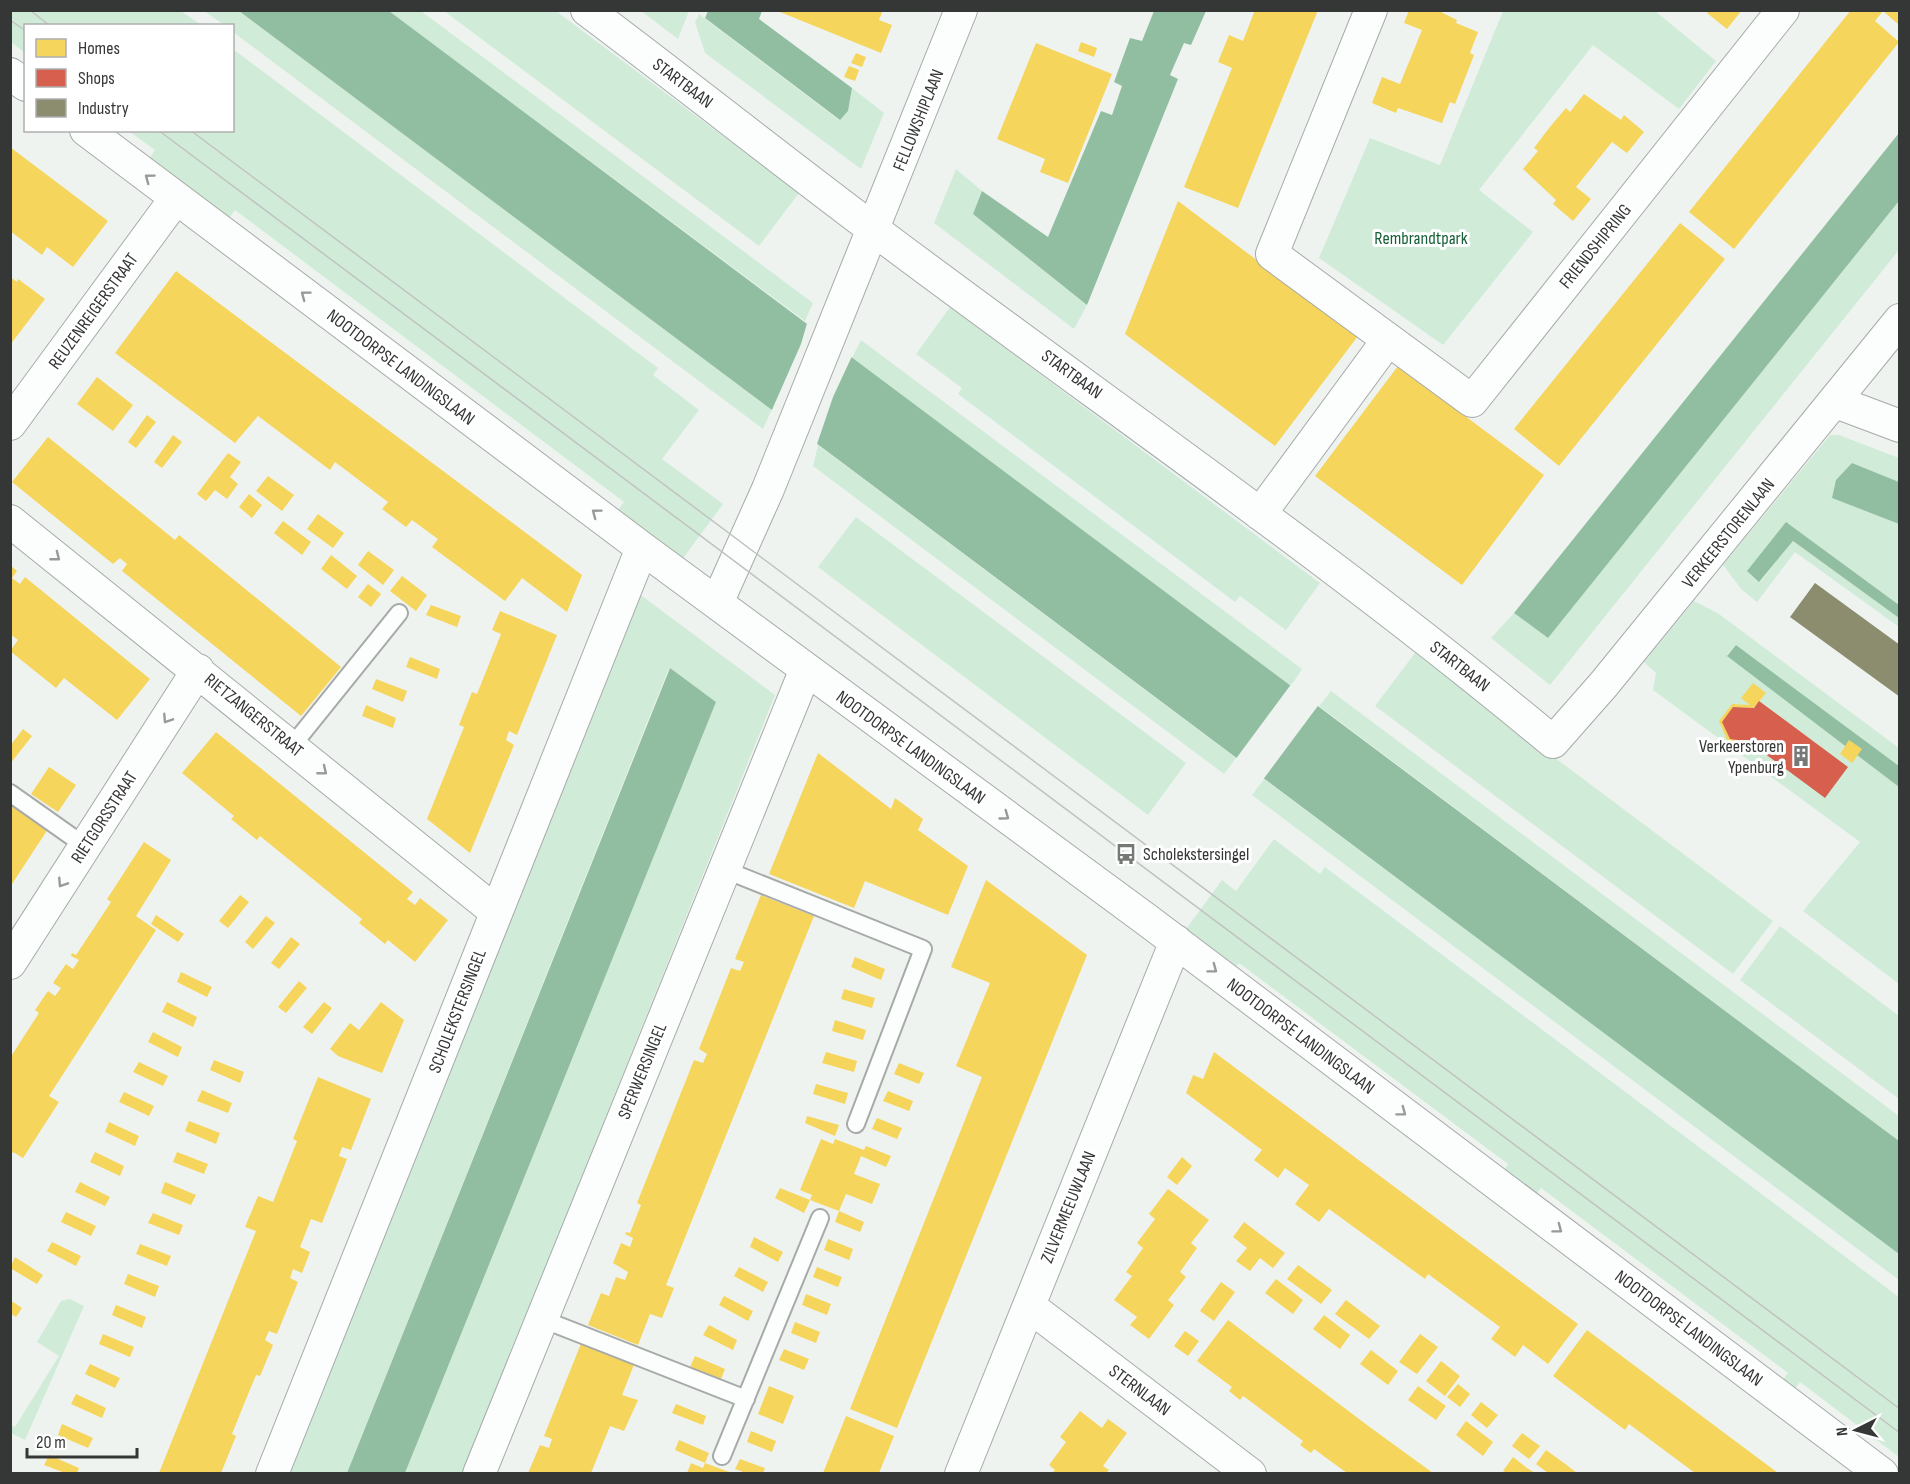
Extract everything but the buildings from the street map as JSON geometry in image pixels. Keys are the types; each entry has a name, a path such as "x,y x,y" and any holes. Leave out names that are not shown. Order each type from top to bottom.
{"street":[{"name":"STARTBAAN","path":"587,10 873,229 1465,668 1553,742"},
{"name":"FELLOWSHIPLAAN","path":"873,229 961,10"},
{"name":"FRIENDSHIPRING","path":"1371,10 1272,254 1472,401 1783,10"},
{"path":"10,74 24,84"},
{"name":"NOOTDORPSE LANDINGSLAAN","path":"89,132 642,548 1176,941 1882,1473"},
{"name":"REUZENREIGERSTRAAT","path":"10,424 176,198"},
{"path":"717,603 768,489 873,229"},
{"name":"VERKEERSTORENLAAN","path":"1553,742 1599,691 1836,402 1899,320"},
{"path":"1260,514 1388,340"},
{"path":"1836,402 1899,426"},
{"name":"RIETZANGERSTRAAT","path":"10,521 495,911"},
{"name":"SCHOLEKSTERSINGEL","path":"272,1473 421,1106 495,911 642,548"},
{"name":"SPERWERSINGEL","path":"478,1473 806,669"},
{"name":"RIETGORSSTRAAT","path":"10,963 198,670"},
{"name":"ZILVERMEEUWLAAN","path":"962,1473 1176,941"},
{"name":"STERNLAAN","path":"1029,1306 1250,1473"}],"lane":[{"path":"292,747 399,613"},
{"path":"10,793 85,846"},
{"path":"723,869 923,949 856,1124"},
{"path":"722,1456 820,1218"},
{"path":"542,1318 746,1399"}],"green space":[{"path":"689,10 678,39 641,11"},
{"path":"10,11 181,11 200,24 24,24 24,52 11,42"},
{"path":"204,11 239,11 772,409 763,429 234,33 234,24 223,24"},
{"path":"389,11 421,11 813,303 805,321"},
{"path":"444,11 556,11 799,193 759,246"},
{"name":"Rembrandtpark","path":"1503,11 1655,11 1716,61 1679,109 1593,45 1479,190 1533,232 1443,345 1319,258 1370,138 1440,165"},
{"path":"699,14 839,120 848,111 852,88 884,113 861,169 705,53 695,22"},
{"path":"234,50 658,368 653,375 699,410 662,459 723,504 681,561 616,513 624,502 235,210 227,221 147,162 155,150 130,132 234,132"},
{"path":"956,169 982,191 973,214 1087,305 1074,329 934,223"},
{"path":"1899,201 1899,250 1550,685 1491,638 1514,613 1548,638"},
{"path":"950,307 1320,583 1286,630 1240,596 1235,602 958,394 962,388 916,354"},
{"path":"861,340 1302,669 1291,686 852,358"},
{"path":"1830,435 1839,435 1899,458 1899,482 1852,463 1832,498 1899,524 1899,605 1787,523 1760,582 1793,541 1899,618 1899,627 1795,552 1757,602 1742,590 1723,565"},
{"path":"818,445 1236,758 1224,774 813,466"},
{"path":"856,517 1186,763 1148,815 818,567"},
{"path":"638,593 775,695 463,1473 405,1473 716,702 669,668 347,1473 285,1474"},
{"path":"1694,601 1719,614 1899,748 1899,766 1736,645 1727,655 1899,787 1899,984 1803,911 1860,842 1653,690 1656,673 1644,662"},
{"path":"1415,653 1773,921 1733,974 1375,706"},
{"path":"1331,691 1899,1116 1899,1141 1319,706"},
{"path":"1264,779 1899,1254 1899,1280 1252,795"},
{"path":"1274,839 1320,874 1325,867 1899,1297 1899,1457 1800,1382 1792,1393 1780,1383 1788,1373 1541,1188 1533,1198 1501,1175 1508,1164 1239,963 1231,973 1181,936 1222,880 1236,891"},
{"path":"1780,926 1899,1016 1899,1099 1740,980"},
{"path":"70,1299 84,1306 25,1440 11,1433 11,1425 15,1427 59,1356 37,1342 61,1301"}],"shaded area":[{"path":"239,11 389,11 1899,1141 1899,1254"},
{"path":"708,11 762,11 759,19 852,88 848,111 840,120 705,18"},
{"path":"1154,11 1206,11 1191,45 1184,43 1170,75 1178,79 1087,305 973,214 982,191 1048,237 1101,111 1112,115 1122,86 1114,82 1130,38 1142,41"},
{"path":"1899,133 1899,201 1548,638 1514,613"},
{"path":"1852,463 1899,482 1899,524 1832,498 1836,480"},
{"path":"1786,522 1899,605 1899,618 1793,541 1759,582 1747,571"},
{"path":"1736,645 1899,766 1899,787 1727,656"},
{"path":"670,668 716,702 405,1473 347,1473"}],"pier":[{"path":"808,320 853,354 833,397 816,447 771,412 801,344"},
{"path":"1292,683 1320,703 1262,781 1235,760"}],"tram line":[{"path":"30,10 48,24"},
{"path":"10,20 24,30"},
{"path":"161,132 1900,1433"},
{"path":"193,132 1900,1409"}],"place":[{"name":"Verkeerstoren Ypenburg","path":"1801,756"},
{"name":"Scholekstersingel","path":"1126,854"}]}
